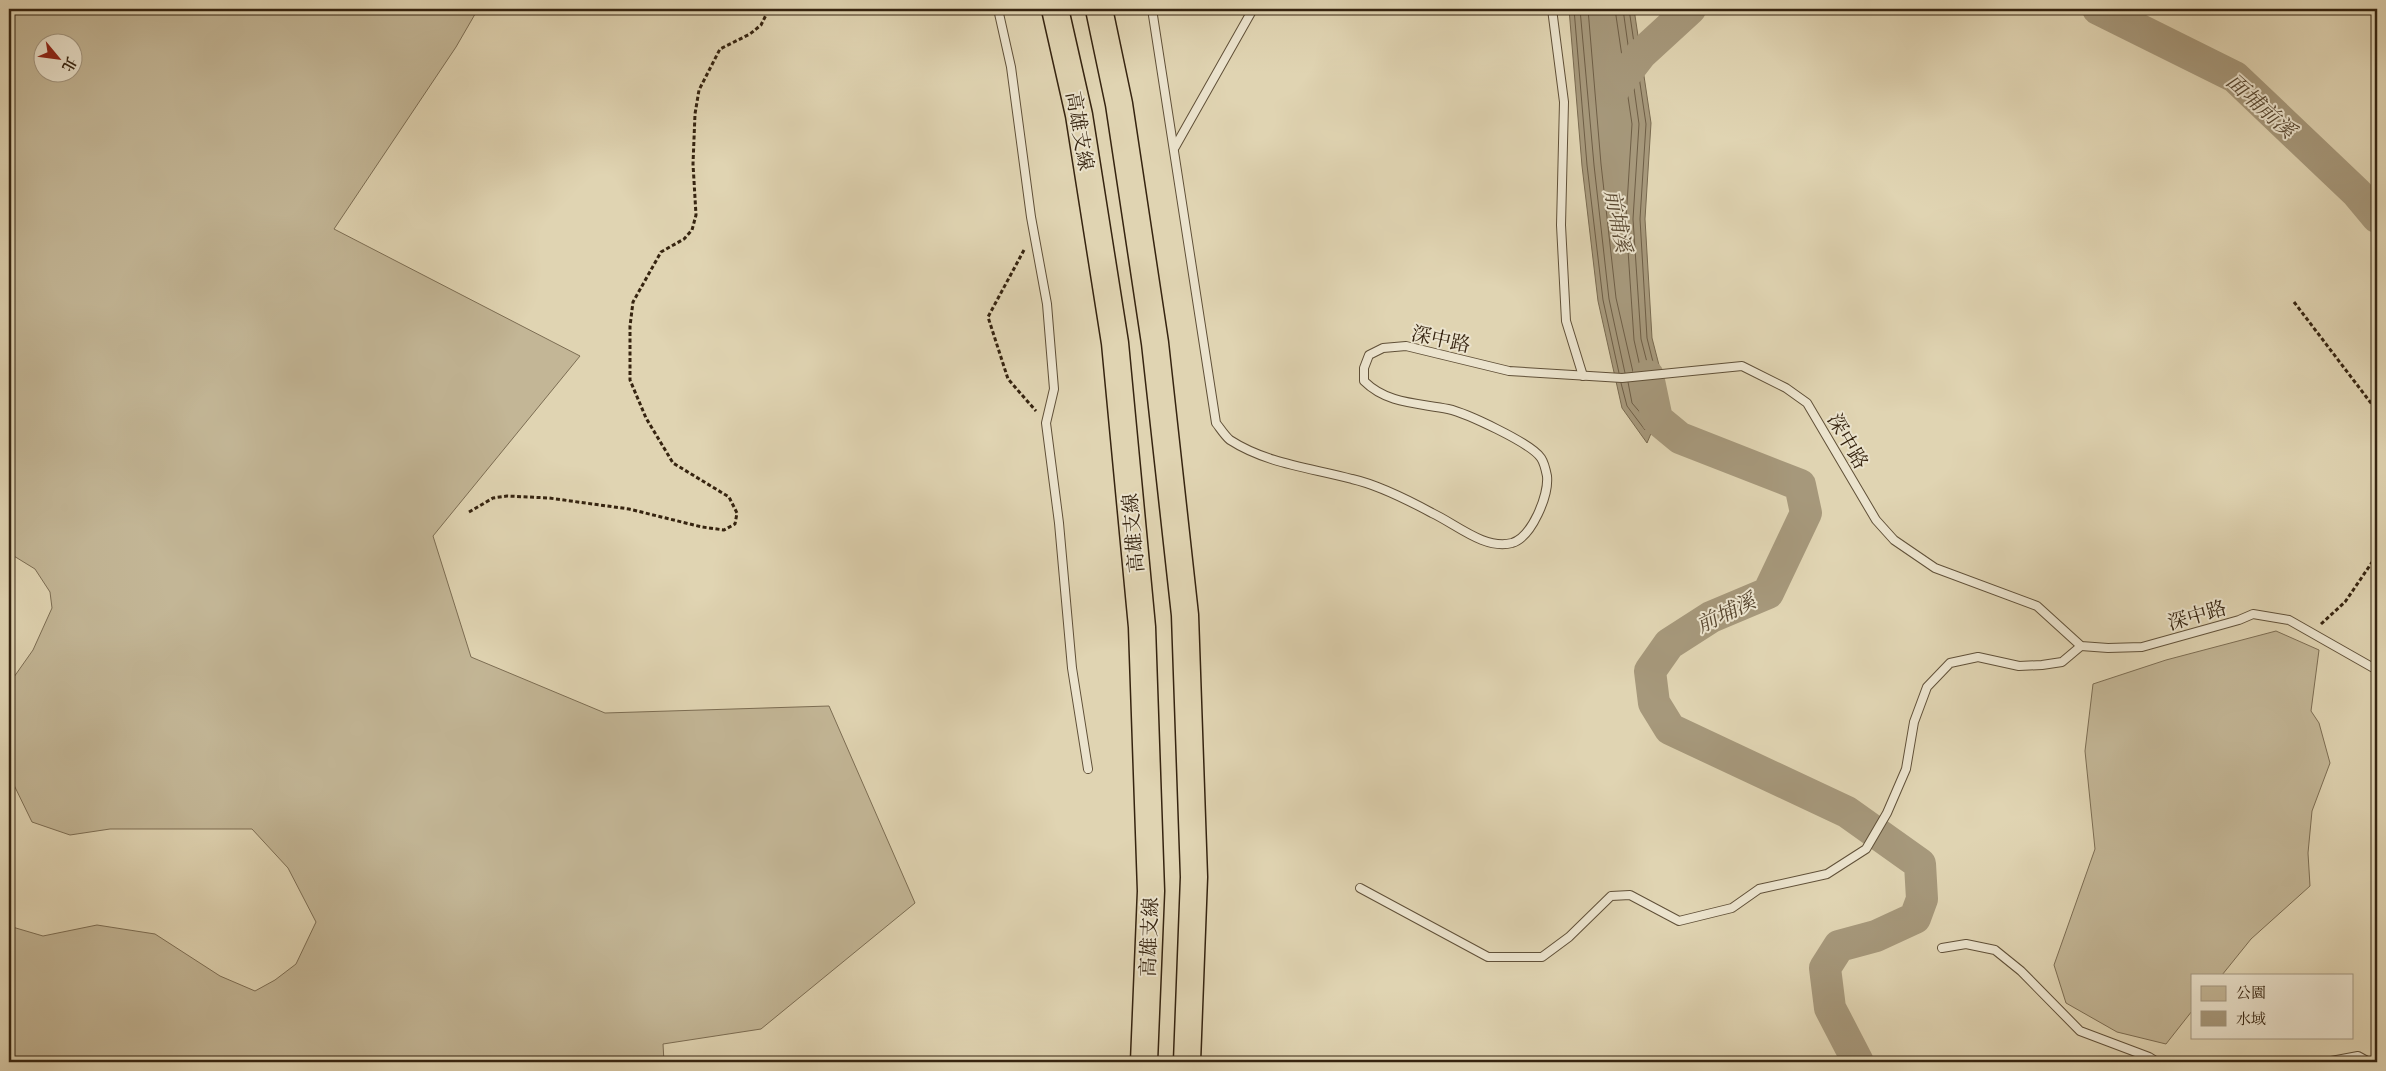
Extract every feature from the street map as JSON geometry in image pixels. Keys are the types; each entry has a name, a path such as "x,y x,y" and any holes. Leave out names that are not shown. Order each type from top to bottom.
{"highway":[{"name":"高雄支線","path":"1054,9 1079,115 1115,343 1142,627 1150,891 1144,1062"},
{"name":"高雄支線","path":"1099,9 1119,104 1155,343 1185,615 1194,877 1187,1062"}],"lane":[{"path":"998,9 1011,67 1034,232 1047,304 1054,389 1046,423 1060,523 1072,668 1088,769"},
{"name":"深中路","path":"1152,9 1175,147 1216,423 1229,439 1300,468 1354,479 1432,512 1486,542 1512,543 1522,537 1536,519 1544,496 1547,476 1541,458 1520,441 1449,409 1403,402 1373,390 1364,381 1364,368 1369,355 1383,348 1406,346 1510,371 1622,378 1742,366 1786,388 1806,403 1876,520 1894,540 1935,568 2038,606 2081,646 2108,648 2142,647 2239,620 2253,614 2289,620 2377,670"},
{"path":"1175,147 1253,9"},
{"path":"1552,9 1564,102 1561,225 1566,321 1584,376"},
{"path":"1360,888 1488,957 1542,957 1569,937 1611,896 1630,895 1680,921 1732,908 1759,890 1827,874 1866,849 1887,813 1906,769 1914,722 1927,687 1950,663 1978,657 2019,666 2042,665 2062,662 2081,646"},
{"path":"1942,948 1966,944 1995,950 2021,971 2080,1032 2150,1057 2157,1062"},
{"path":"2326,1062 2358,1056 2369,1062"}],"path":[{"path":"469,512 493,498 507,496 532,497 629,509 702,527 724,530 735,524 737,512 729,498 673,463 646,418 630,380 630,326 633,302 661,252 684,239 692,230 696,215 692,164 695,114 699,90 720,48 750,34 760,25 770,9"},
{"path":"1034,232 988,317 1008,379 1046,423"},
{"path":"2294,302 2377,411"},
{"path":"2311,633 2345,602 2377,555"}],"green space":[{"path":"9,9 478,9 456,47 334,229 580,356 433,536 471,657 605,713 829,706 915,903 761,1029 663,1044 664,1062 9,1062 9,926 43,936 97,925 155,934 220,976 255,991 275,980 296,964 316,922 288,868 252,829 110,829 70,835 32,822 12,781 9,766 9,684 33,650 52,608 50,592 35,569 9,553"},
{"path":"2276,631 2319,650 2311,711 2319,723 2330,763 2312,811 2308,853 2310,886 2251,939 2223,974 2191,974 2191,1012 2166,1044 2117,1032 2066,1003 2054,965 2095,849 2085,751 2093,684 2166,660"}],"water":[{"path":"1569,9 1634,9 1651,123 1645,219 1652,338 1668,400 1657,419 1647,443 1622,408 1598,301 1582,166"}],"waterway":[{"name":"前埔溪","path":"1614,89 1641,54 1690,9"},
{"name":"面埔前溪","path":"2098,9 2235,77 2357,193 2377,217"},
{"name":"前埔溪","path":"1648,376 1657,419 1680,438 1800,485 1806,513 1768,593 1711,617 1669,644 1650,671 1654,703 1670,729 1847,812 1920,864 1922,899 1915,918 1876,936 1839,946 1825,968 1830,1008 1858,1062"}]}
